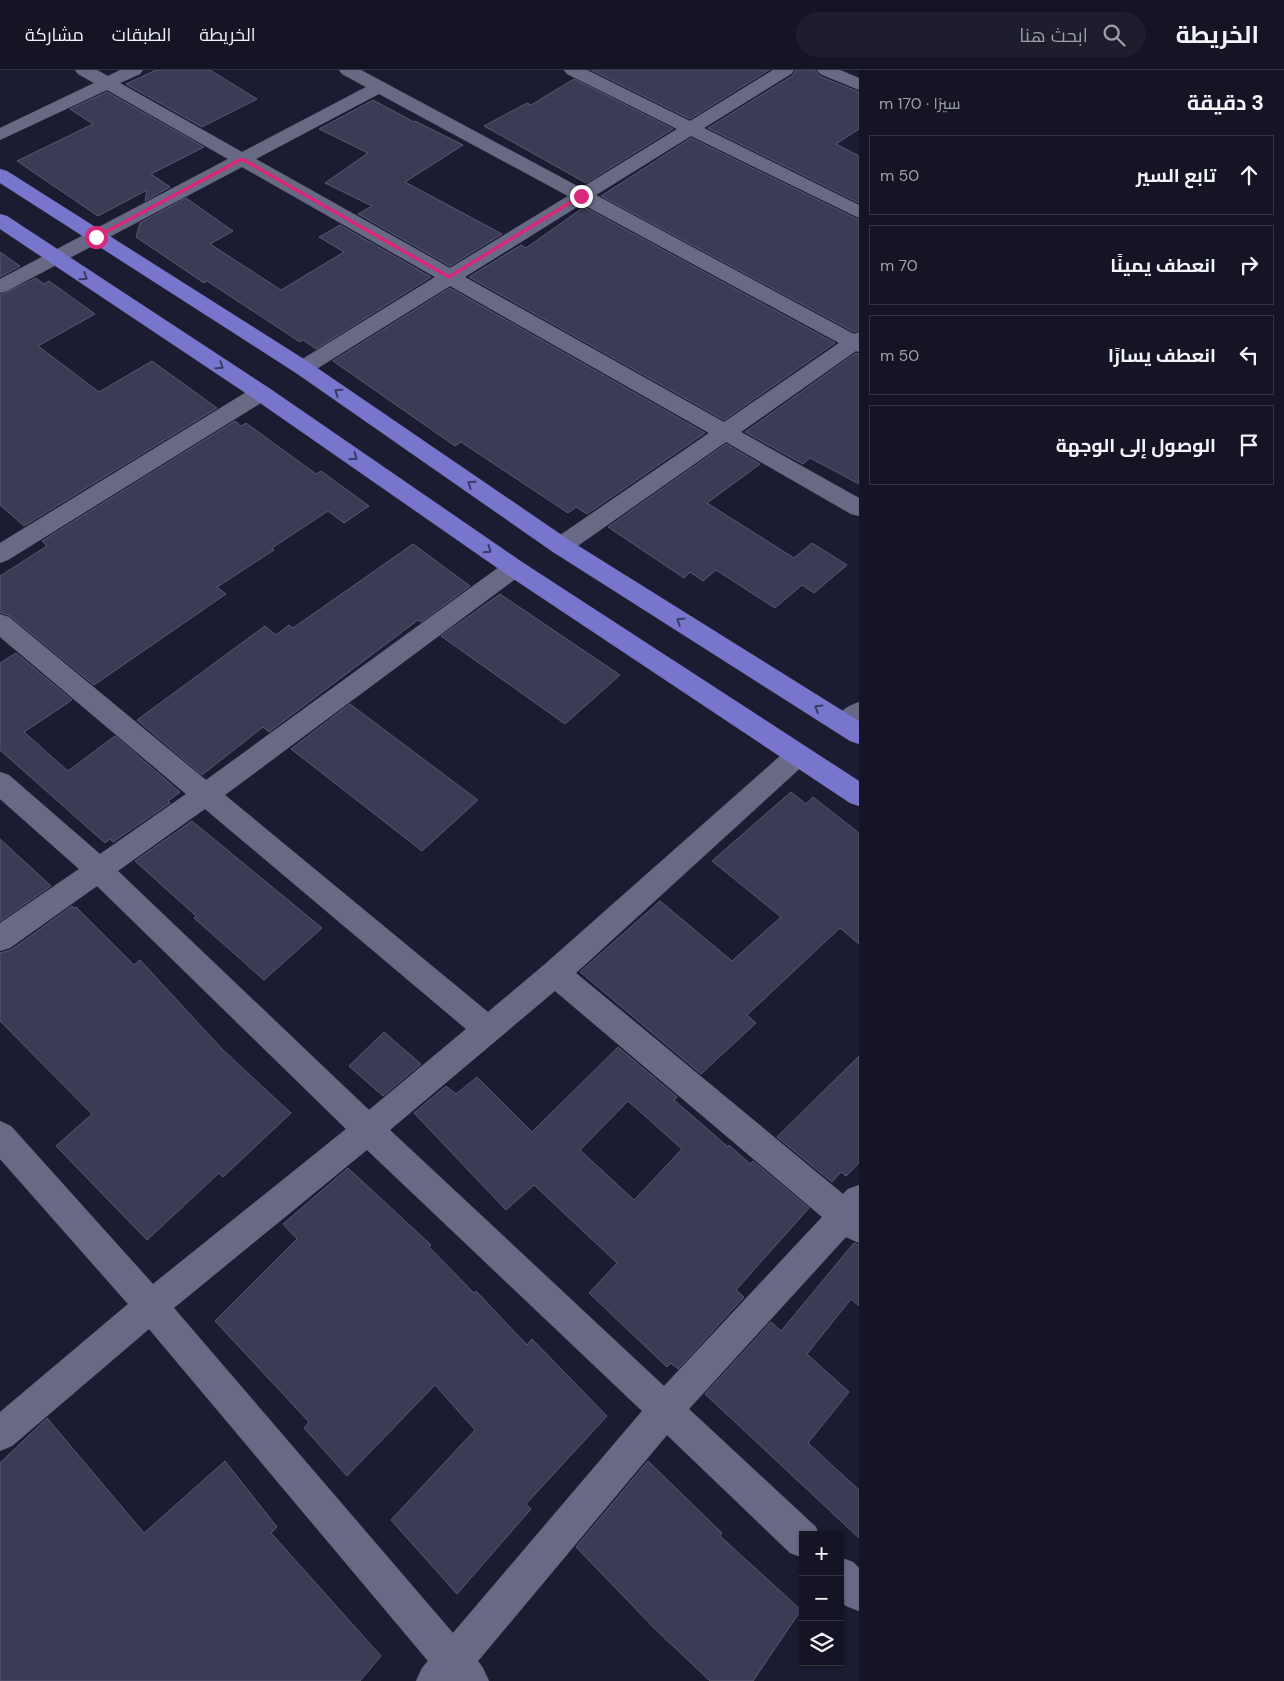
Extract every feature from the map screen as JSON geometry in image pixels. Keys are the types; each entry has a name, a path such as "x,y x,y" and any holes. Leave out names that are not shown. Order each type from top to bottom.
{"highway":[{"path":"0,175 303,368 560,546 854,723"},
{"path":"0,220 261,393 514,568 859,795"}],"street":[{"path":"84,70 859,508"},
{"path":"0,134 134,70"},
{"path":"349,70 581,196 857,342 560,546"},
{"path":"573,70 859,212"},
{"path":"303,368 785,70"},
{"path":"826,70 859,85"},
{"path":"0,287 379,87"},
{"path":"0,554 261,393"},
{"path":"0,939 205,795 514,568"},
{"path":"0,623 487,1029"},
{"path":"0,1434 151,1306 368,1130 555,973 798,755"},
{"path":"0,784 99,870 368,1130 799,1536"},
{"path":"0,1136 151,1306 453,1675 665,1410 854,1214 555,973"},
{"path":"841,1576 859,1593"}],"building":[{"path":"156,70 210,70 257,99 202,127 126,84"},
{"path":"591,70 769,70 690,119"},
{"path":"796,70 815,70 819,76 859,92 859,129 836,144 859,156 859,203 708,128 792,76"},
{"path":"574,79 673,129 586,183 484,126 527,103 531,105"},
{"path":"107,92 204,147 151,174 170,187 145,201 147,190 98,216 17,161 93,124 70,109"},
{"path":"373,100 463,145 405,182 502,234 450,266 358,214 372,206 325,183 368,153 319,129"},
{"path":"691,138 859,220 859,330 854,332 601,196"},
{"path":"186,198 233,231 210,244 281,290 344,252 319,237 340,225 431,277 316,349 303,340 300,342 207,281 204,283 136,237 140,223"},
{"path":"584,207 835,343 724,420 469,277 521,245 526,248"},
{"path":"0,252 20,266 0,277"},
{"path":"36,278 44,284 49,281 95,314 38,346 99,392 152,361 217,408 24,526 0,505 0,295"},
{"path":"450,288 705,433 587,514 576,507 568,513 461,442 455,446 333,361"},
{"path":"856,353 859,354 859,484 810,458 803,464 745,432"},
{"path":"235,421 241,426 246,423 316,474 321,471 369,506 344,523 328,511 272,548 274,550 217,587 226,594 94,685 10,616 0,612 0,576 47,546 42,541"},
{"path":"726,444 760,464 707,503 794,558 812,543 847,565 814,593 802,585 775,608 716,570 703,581 690,572 684,578 608,527"},
{"path":"413,544 470,586 421,622 418,620 269,732 263,727 202,775 137,720 265,626 276,635 289,625 293,628"},
{"path":"500,594 620,675 565,724 441,636"},
{"path":"16,653 72,700 24,732 68,771 115,736 180,792 168,801 170,803 113,842 110,839 105,843 0,750 0,663"},
{"path":"350,704 478,800 422,851 291,749"},
{"path":"791,792 806,804 813,797 859,833 859,944 840,928 747,1015 756,1023 701,1074 580,972 660,901 732,961 781,917 712,861"},
{"path":"192,821 322,928 264,980 194,918 196,916 135,861"},
{"path":"0,839 51,886 0,921"},
{"path":"72,906 76,907 134,965 140,960 224,1051 291,1113 223,1177 219,1173 147,1240 56,1146 92,1114 0,1021 0,953 11,950"},
{"path":"384,1032 421,1064 383,1096 349,1066"},
{"path":"618,1047 677,1097 674,1100 728,1147 729,1145 750,1164 753,1161 809,1208 736,1290 744,1297 678,1369 671,1363 667,1367 589,1293 617,1263 534,1185 506,1210 414,1113 446,1086 456,1094 477,1077 532,1132","holes":["628,1101 682,1149 634,1200 580,1150"]},
{"path":"859,1056 859,1163 846,1176 841,1172 832,1182 777,1137"},
{"path":"348,1168 431,1245 429,1247 474,1293 476,1291 527,1345 532,1339 607,1416 526,1504 531,1509 457,1594 391,1520 475,1430 435,1385 347,1476 304,1428 309,1422 215,1321 297,1239 283,1224"},
{"path":"854,1243 859,1245 859,1306 851,1299 807,1354 849,1392 808,1443 859,1490 859,1538 705,1394 771,1322 781,1331"},
{"path":"47,1418 144,1533 225,1461 277,1527 271,1533 381,1656 360,1681 0,1681 0,1463"},
{"path":"648,1461 722,1533 720,1536 799,1608 799,1613 753,1681 710,1681 656,1630 576,1547"}],"route":[{"path":"96,237 242,159 449,277 581,196"}]}
